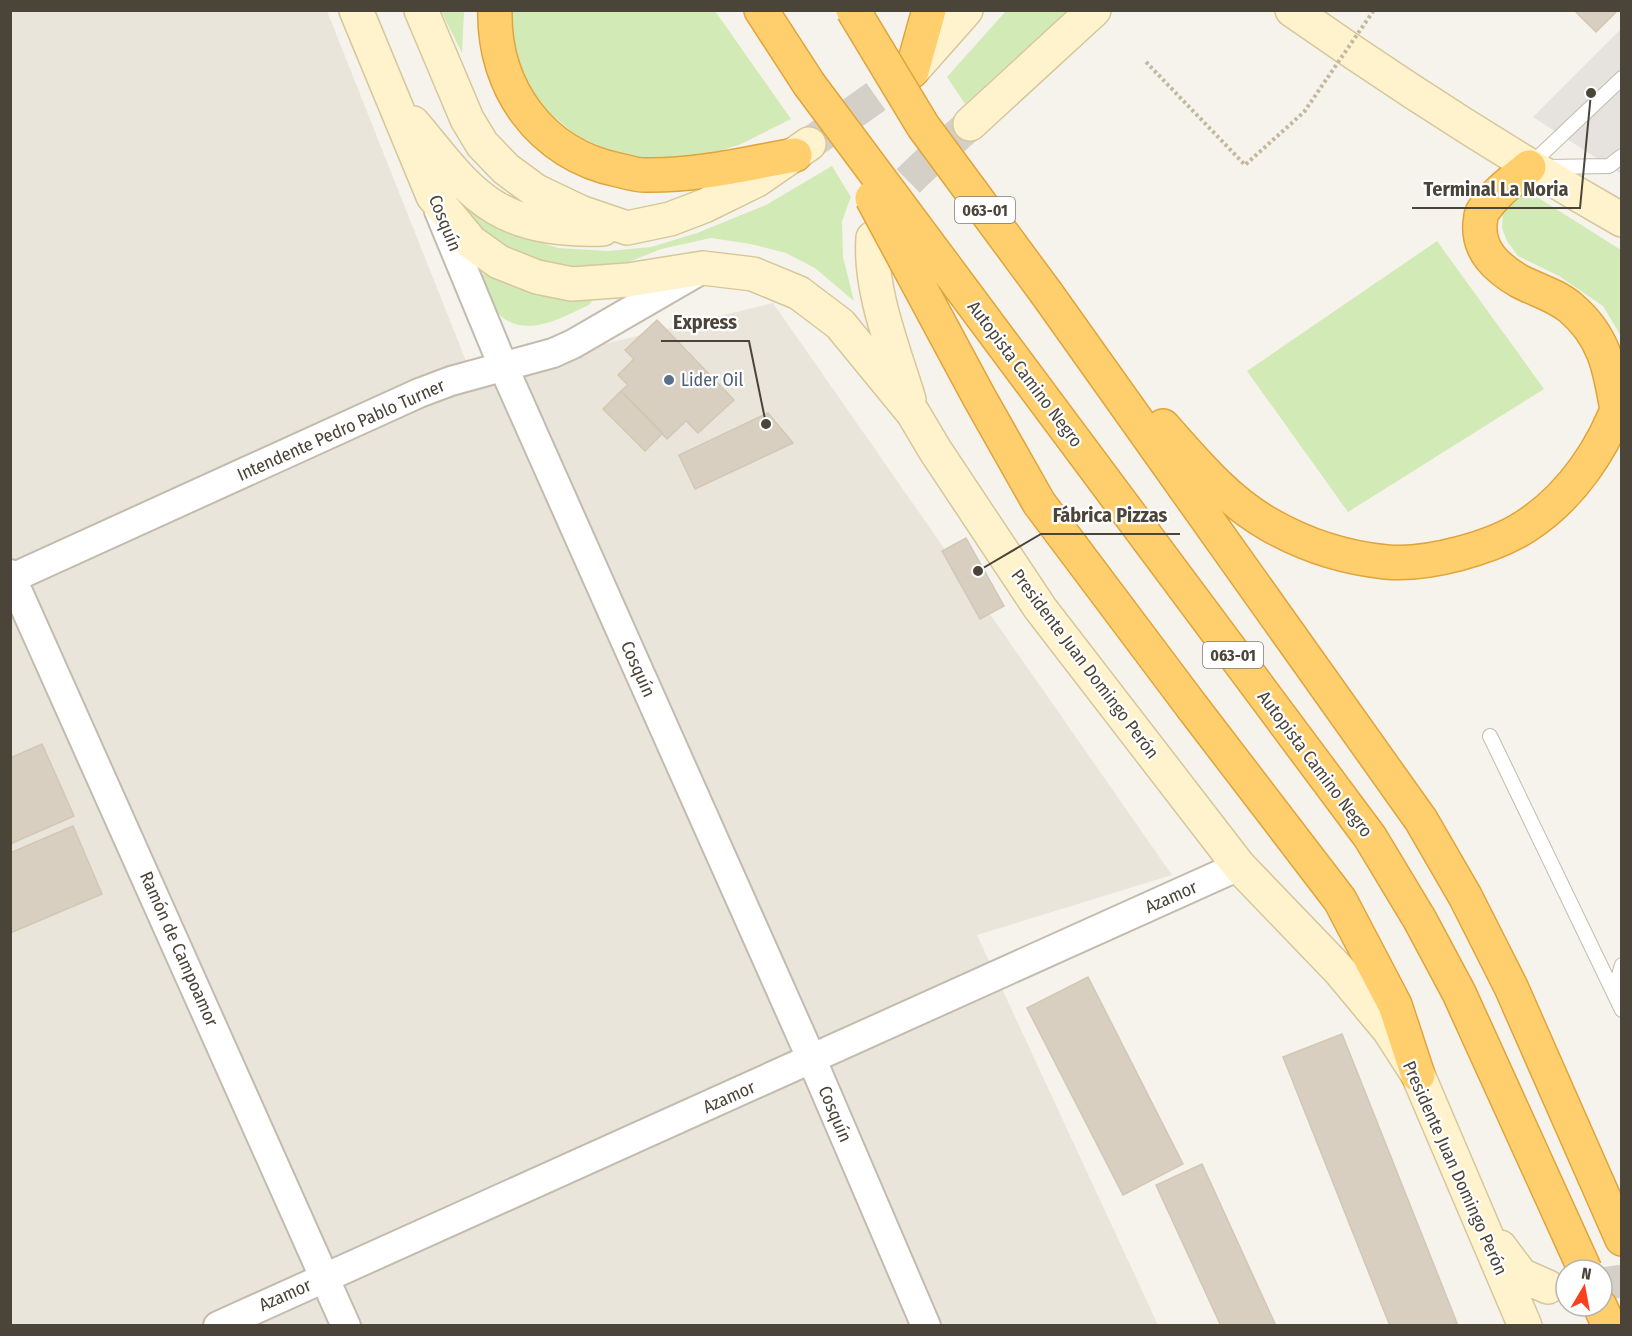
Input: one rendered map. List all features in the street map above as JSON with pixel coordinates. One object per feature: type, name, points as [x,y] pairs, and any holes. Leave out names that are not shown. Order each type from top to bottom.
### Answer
[{"type":"highway","name":"Autopista Camino Negro","points":[[761,10],[809,84],[1370,837],[1420,920],[1460,993],[1580,1258]]},
{"type":"highway","name":"063-01","points":[[853,10],[923,126],[1047,294],[1421,820],[1465,896],[1511,987],[1622,1239]]},
{"type":"highway","points":[[912,71],[929,10]]},
{"type":"highway","points":[[494,22],[502,67],[526,114],[538,127],[567,150],[599,166],[642,175],[697,173],[802,150]]},
{"type":"highway","points":[[809,84],[1039,503],[1340,900],[1395,1005],[1418,1075]]},
{"type":"highway","points":[[1047,294],[1201,469],[1238,504],[1269,525],[1310,545],[1351,556],[1387,562],[1417,561],[1467,551],[1500,540],[1550,508],[1593,459],[1620,415],[1609,365],[1594,333],[1571,308],[1498,268],[1486,253],[1479,233],[1481,214],[1495,195],[1529,167]]},
{"type":"street","name":"Cosquín","points":[[356,10],[503,366],[812,1060],[926,1326]]},
{"type":"street","points":[[421,10],[467,119],[482,144],[506,169],[536,191],[580,212],[627,228]]},
{"type":"street","points":[[912,71],[966,10]]},
{"type":"street","points":[[970,124],[1094,10]]},
{"type":"street","points":[[1292,10],[1388,78],[1529,167],[1622,220]]},
{"type":"street","points":[[393,98],[462,180],[496,208],[536,224],[577,230],[627,228],[670,219],[704,206],[757,180],[802,150]]},
{"type":"street","name":"Presidente Juan Domingo Perón","points":[[434,196],[471,242],[499,262],[537,278],[572,284],[628,280],[703,268],[753,274],[799,293],[840,324],[913,413],[1040,608],[1239,867],[1339,970],[1389,1030],[1418,1075],[1525,1326]]},
{"type":"street","points":[[873,238],[872,258],[883,309],[913,413]]},
{"type":"street","name":"Intendente Pedro Pablo Turner","points":[[11,577],[419,393],[451,381],[553,353],[573,344],[703,268]]},
{"type":"street","name":"Ramón de Campoamor","points":[[11,577],[346,1326]]},
{"type":"street","name":"Azamor","points":[[218,1326],[1239,867]]},
{"type":"street","points":[[1479,1220],[1521,1275],[1548,1287]]},
{"type":"lane","points":[[1529,167],[1622,78]]},
{"type":"lane","points":[[1529,167],[1610,166],[1622,156]]},
{"type":"lane","points":[[1490,736],[1621,1008]]},
{"type":"lane","points":[[1621,1008],[1619,975],[1622,965]]},
{"type":"path","points":[[1146,62],[1245,165],[1304,112],[1374,10]]},
{"type":"shaded area","points":[[10,11],[327,11],[472,376],[773,303],[1172,875],[977,935],[1158,1325],[11,1325]]},
{"type":"shaded area","points":[[1621,29],[1621,174],[1533,117]]},
{"type":"green space","points":[[441,11],[464,11],[462,53]]},
{"type":"green space","points":[[509,11],[715,11],[791,119],[739,145],[684,161],[621,156],[577,136],[536,101],[518,60]]},
{"type":"green space","points":[[1006,11],[1067,11],[965,104],[947,77]]},
{"type":"green space","points":[[832,166],[851,197],[842,221],[843,257],[854,301],[815,268],[786,253],[751,244],[711,238],[661,249],[611,269],[574,271],[531,266],[454,211],[454,190],[518,235],[558,248],[608,251],[651,247],[697,233],[766,205]]},
{"type":"green space","points":[[1523,188],[1621,250],[1621,336],[1603,306],[1559,276],[1518,256],[1507,241],[1502,228],[1503,211]]},
{"type":"green space","points":[[1437,241],[1544,389],[1348,512],[1247,371]]},
{"type":"green space","points":[[482,273],[508,285],[539,294],[593,299],[589,305],[550,322],[529,326],[518,325],[503,318],[494,308],[479,278]]},
{"type":"building","points":[[1574,10],[1618,10],[1596,32]]},
{"type":"building","name":"Lider Oil","points":[[657,320],[734,400],[698,433],[686,421],[667,439],[621,391],[628,385],[618,375],[634,359],[625,350]]},
{"type":"building","points":[[621,391],[663,433],[645,451],[603,409]]},
{"type":"building","points":[[768,413],[793,443],[695,489],[679,455]]},
{"type":"building","points":[[966,538],[1004,606],[980,619],[942,551]]},
{"type":"building","points":[[42,744],[74,816],[10,844],[10,758]]},
{"type":"building","points":[[73,826],[102,894],[10,933],[10,853]]},
{"type":"building","points":[[1088,977],[1183,1164],[1123,1195],[1027,1008]]},
{"type":"building","points":[[1342,1034],[1457,1323],[1450,1326],[1390,1326],[1283,1057]]},
{"type":"building","points":[[1202,1164],[1276,1326],[1221,1326],[1156,1185]]},
{"type":"tunnel","points":[[809,144],[912,71]]},
{"type":"tunnel","points":[[878,219],[905,184],[970,124]]},
{"type":"tunnel","points":[[1614,1282],[1622,1281]]},
{"type":"place","name":"Terminal La Noria","points":[[1591,93]]},
{"type":"place","name":"Lider Oil","points":[[669,380]]},
{"type":"place","name":"Express","points":[[766,424]]},
{"type":"place","name":"Fábrica Pizzas","points":[[978,571]]}]
